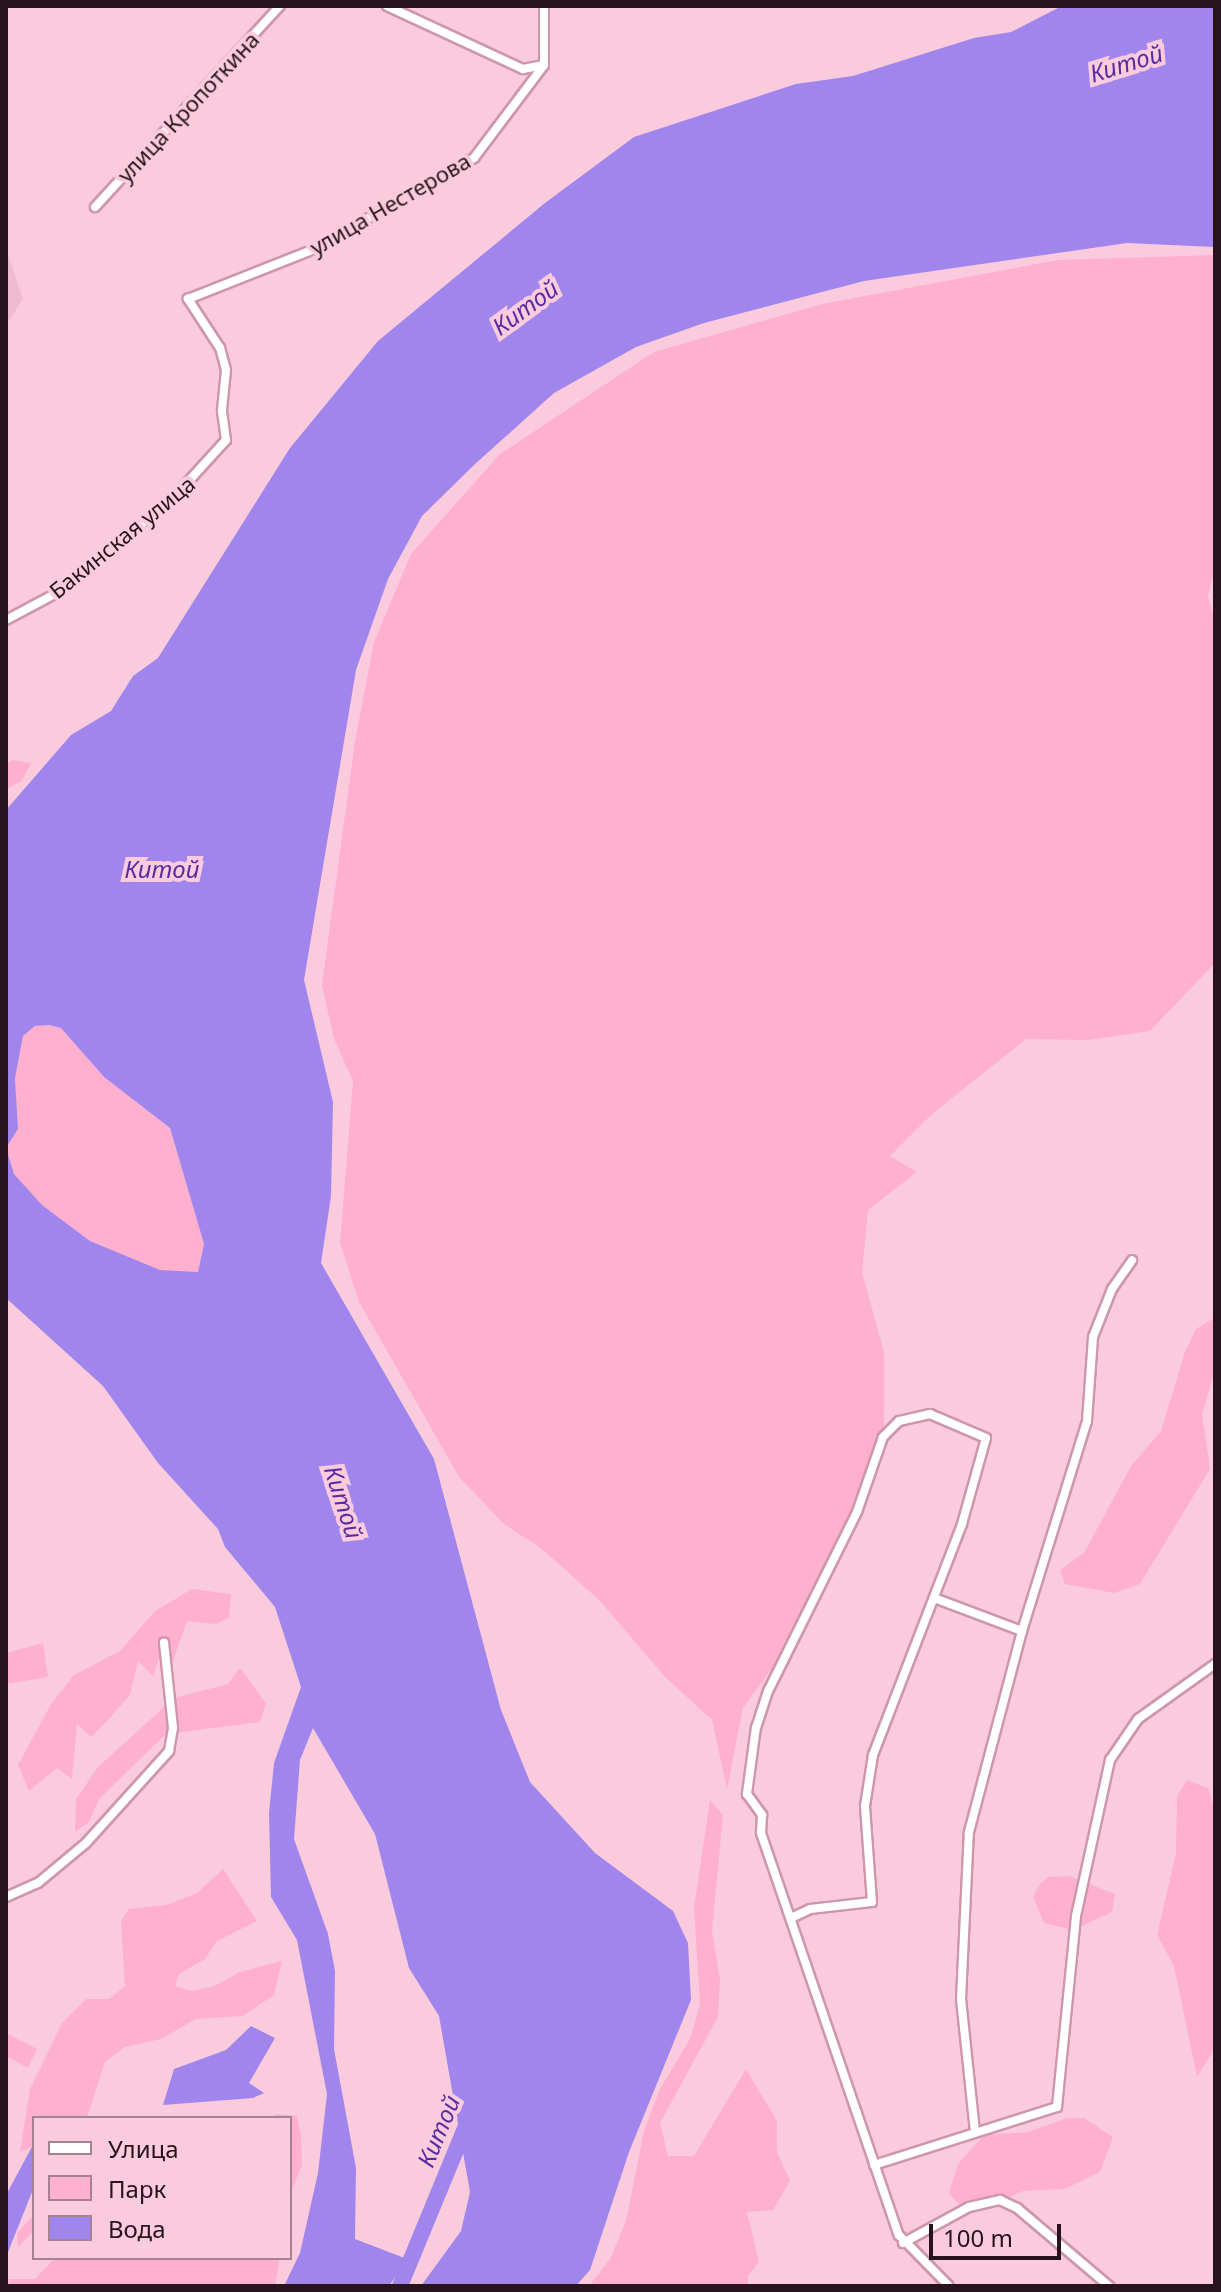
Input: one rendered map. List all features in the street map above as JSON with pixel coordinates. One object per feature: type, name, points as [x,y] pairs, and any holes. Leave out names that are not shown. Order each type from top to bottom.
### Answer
[{"type":"street","name":"улица Кропоткина","points":[[95,207],[280,6]]},
{"type":"street","points":[[387,6],[523,69],[544,65],[544,6]]},
{"type":"street","name":"улица Нестерова","points":[[226,440],[222,410],[226,370],[220,348],[188,299],[314,249],[474,158],[544,65]]},
{"type":"street","name":"Бакинская улица","points":[[6,620],[66,588],[176,495],[226,440]]},
{"type":"street","points":[[975,2132],[961,1999],[964,1867],[1022,1631],[1087,1421],[1093,1337],[1112,1289],[1132,1260]]},
{"type":"street","points":[[791,1918],[810,1909],[872,1902],[865,1806],[873,1755],[934,1598],[986,1438],[920,1414],[899,1421],[883,1437],[857,1512],[773,1679],[756,1727],[747,1794],[762,1815],[761,1833],[903,2243],[937,2282],[949,2286]]},
{"type":"street","points":[[934,1598],[1022,1631]]},
{"type":"street","points":[[6,1897],[38,1883],[86,1843],[169,1751],[173,1728],[164,1642]]},
{"type":"street","points":[[874,2165],[975,2132],[1046,2114],[1060,2104],[1076,1916],[1110,1760],[1138,1719],[1215,1664]]},
{"type":"street","points":[[903,2243],[969,2207],[1000,2200],[1017,2208],[1109,2286]]},
{"type":"shaded area","points":[[6,248],[23,299],[6,325]]},
{"type":"green space","points":[[1215,255],[1215,567],[1208,596],[1215,622],[1215,963],[1150,1031],[1088,1040],[1026,1039],[932,1114],[890,1156],[917,1172],[868,1210],[862,1272],[884,1352],[884,1431],[799,1631],[743,1708],[727,1789],[712,1720],[664,1676],[600,1601],[542,1549],[504,1524],[459,1477],[359,1302],[340,1243],[353,1081],[334,1039],[322,985],[355,741],[374,642],[411,554],[500,454],[654,352],[822,304],[1058,260]]},
{"type":"green space","points":[[12,760],[31,763],[21,782],[6,789],[6,765]]},
{"type":"green space","points":[[35,1026],[61,1028],[104,1077],[170,1128],[204,1244],[198,1272],[160,1270],[90,1241],[42,1205],[14,1174],[6,1148],[18,1129],[15,1078],[23,1036]]},
{"type":"green space","points":[[1214,1318],[1215,1370],[1202,1414],[1210,1469],[1140,1584],[1114,1593],[1065,1584],[1060,1570],[1084,1553],[1131,1466],[1161,1431],[1185,1352],[1196,1329]]},
{"type":"green space","points":[[192,1589],[231,1594],[229,1618],[216,1624],[187,1621],[173,1661],[162,1649],[153,1676],[138,1661],[130,1695],[108,1720],[91,1737],[77,1724],[72,1779],[57,1768],[29,1791],[18,1765],[51,1704],[74,1675],[120,1651],[155,1611]]},
{"type":"green space","points":[[43,1643],[48,1677],[6,1684],[6,1653]]},
{"type":"green space","points":[[240,1668],[266,1703],[260,1722],[166,1734],[99,1799],[89,1822],[75,1832],[76,1799],[98,1767],[174,1698],[228,1684]]},
{"type":"green space","points":[[1187,1780],[1208,1788],[1215,1811],[1215,2048],[1197,2077],[1174,1966],[1157,1935],[1176,1853],[1177,1796]]},
{"type":"green space","points":[[710,1800],[723,1815],[712,1931],[720,1980],[718,2017],[660,2123],[668,2156],[694,2156],[746,2069],[777,2121],[777,2152],[790,2181],[773,2210],[747,2212],[759,2262],[748,2276],[748,2286],[589,2286],[610,2259],[626,2221],[644,2131],[660,2089],[690,2039],[700,2004],[694,1908]]},
{"type":"green space","points":[[223,1869],[257,1921],[217,1941],[205,1959],[179,1974],[175,1986],[192,1991],[214,1986],[240,1972],[282,1961],[274,1995],[243,2016],[196,2019],[161,2039],[125,2047],[105,2062],[88,2116],[32,2116],[32,2147],[20,2152],[30,2089],[62,2023],[86,1999],[109,1999],[125,1986],[121,1921],[129,1909],[166,1905],[197,1893]]},
{"type":"green space","points":[[1069,1876],[1115,1894],[1112,1912],[1073,1930],[1044,1923],[1033,1897],[1039,1885],[1048,1877]]},
{"type":"green space","points":[[6,2033],[37,2049],[28,2068],[6,2056]]},
{"type":"green space","points":[[276,2114],[297,2116],[302,2165],[292,2190],[292,2116],[272,2116]]},
{"type":"green space","points":[[1067,2118],[1084,2118],[1113,2137],[1100,2172],[1065,2189],[1023,2191],[968,2215],[949,2193],[958,2164],[984,2135],[1028,2132]]},
{"type":"green space","points":[[32,2217],[32,2232],[18,2248],[17,2233]]},
{"type":"green space","points":[[53,2260],[278,2260],[279,2263],[275,2286],[8,2286],[9,2279],[35,2279]]},
{"type":"water","name":"Китой","points":[[1215,6],[1215,247],[1127,243],[864,281],[704,323],[636,347],[554,393],[422,516],[388,579],[356,670],[304,980],[333,1102],[331,1196],[321,1263],[434,1459],[501,1710],[530,1782],[595,1853],[673,1911],[688,1943],[691,2000],[629,2152],[590,2270],[576,2286],[421,2286],[461,2231],[470,2192],[439,2016],[409,1968],[375,1834],[313,1728],[300,1760],[294,1839],[328,1934],[335,1971],[334,2049],[356,2168],[355,2239],[407,2259],[389,2286],[284,2286],[300,2253],[318,2173],[327,2094],[297,1940],[271,1897],[269,1813],[274,1763],[301,1687],[275,1607],[225,1547],[218,1529],[158,1463],[103,1386],[6,1298],[6,1148],[6,810],[71,735],[111,711],[133,676],[158,658],[290,448],[378,341],[545,203],[634,137],[796,84],[853,76],[974,38],[1011,32],[1058,8]],"holes":[[[35,1026],[61,1028],[104,1077],[170,1128],[204,1244],[198,1272],[160,1270],[90,1241],[42,1205],[14,1174],[6,1148],[18,1129],[15,1078],[23,1036]]]},
{"type":"water","points":[[251,2026],[275,2038],[249,2083],[264,2093],[253,2098],[163,2105],[174,2069],[226,2050]]},
{"type":"water","points":[[32,2147],[32,2192],[6,2257],[6,2195]]},
{"type":"waterway","name":"Китой","points":[[400,2286],[469,2119]]}]
